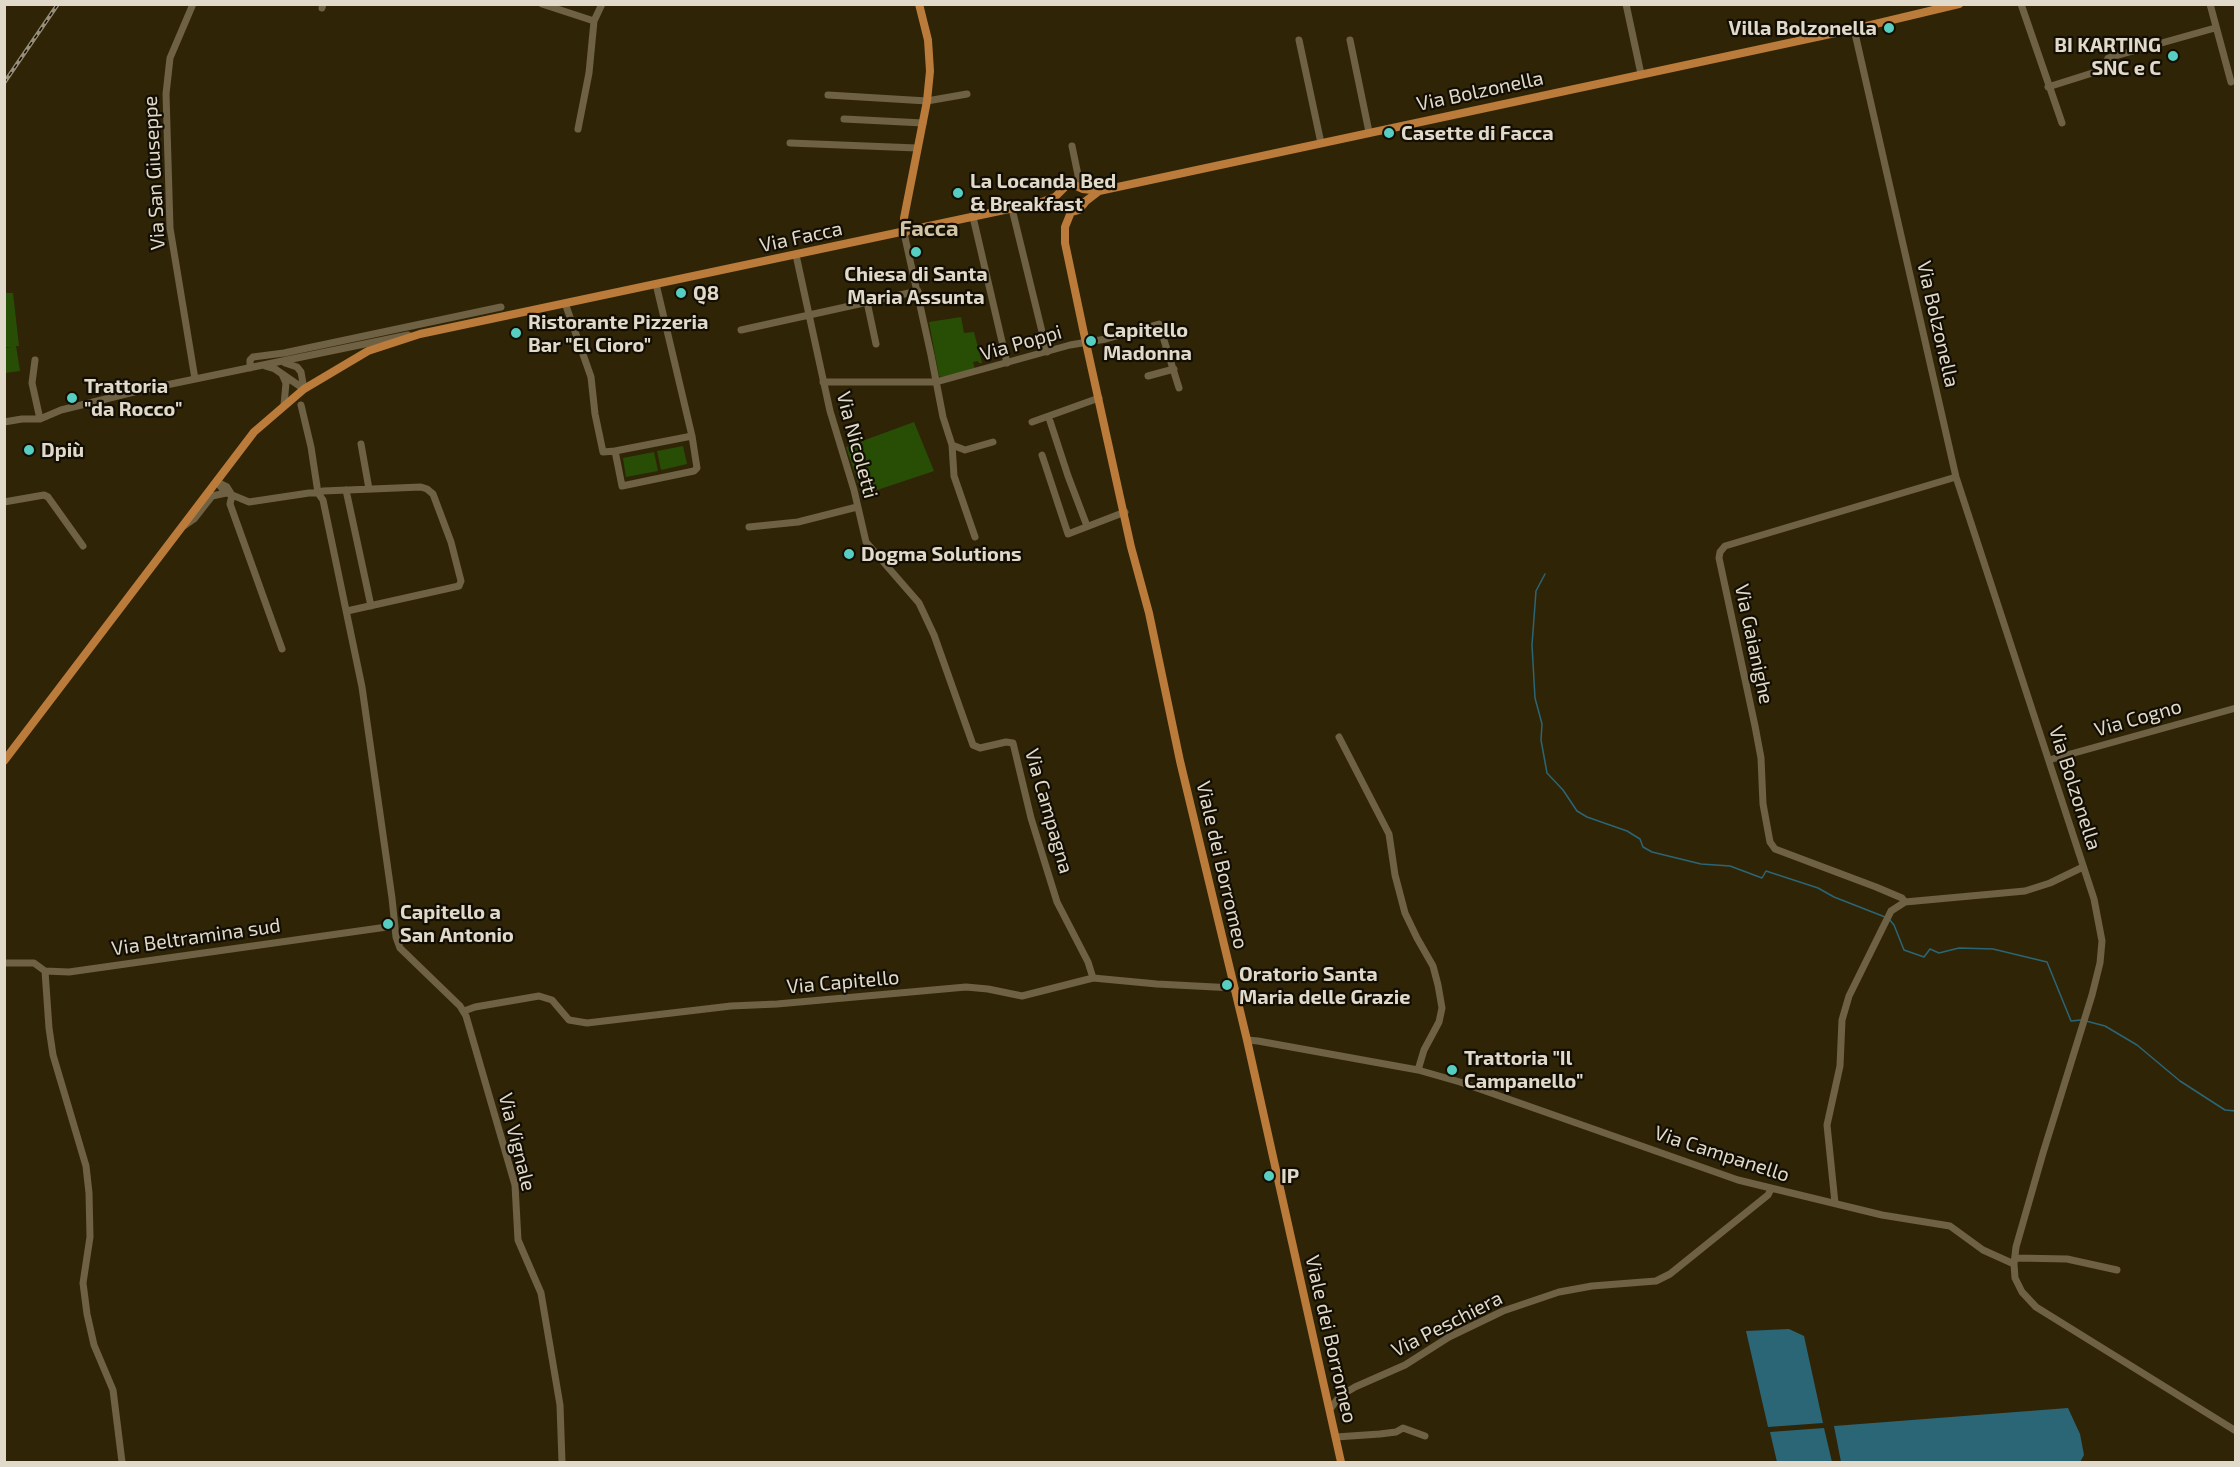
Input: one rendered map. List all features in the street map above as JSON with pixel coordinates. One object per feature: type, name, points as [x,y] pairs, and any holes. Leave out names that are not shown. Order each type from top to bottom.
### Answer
[{"type":"main road","points":[[905,232],[903,223],[927,101],[930,71],[928,40],[919,4]]},
{"type":"main road","points":[[1854,29],[1959,4]]},
{"type":"main road","name":"Via Bolzonella","points":[[1080,187],[1099,191],[1854,29]]},
{"type":"main road","points":[[1086,201],[1086,196],[1080,187],[1067,185],[1060,193],[1061,206],[1071,212],[1065,228],[1065,243],[1125,512]]},
{"type":"main road","name":"Via Bolzonella","points":[[1071,212],[1079,210],[1099,191]]},
{"type":"main road","name":"Via Facca","points":[[1042,202],[1060,193]]},
{"type":"main road","name":"Via Facca","points":[[4,761],[254,432],[304,389],[368,351],[420,334],[1042,202],[1061,206]]},
{"type":"main road","points":[[906,211],[916,230]]},
{"type":"main road","name":"Viale dei Borromeo","points":[[1125,512],[1131,547],[1149,613],[1180,761],[1247,1041],[1341,1462]]},
{"type":"street","name":"Via San Giuseppe","points":[[193,4],[170,58],[166,94],[170,228],[195,379]]},
{"type":"street","points":[[542,4],[594,21]]},
{"type":"street","points":[[578,129],[589,73],[594,21],[602,4]]},
{"type":"street","points":[[1626,4],[1641,74]]},
{"type":"street","points":[[2021,4],[2062,123]]},
{"type":"street","points":[[2210,4],[2231,82]]},
{"type":"street","points":[[2048,87],[2105,69],[2108,58],[2216,28]]},
{"type":"street","name":"Via Bolzonella","points":[[1854,29],[1956,477],[2099,916],[2103,941],[2092,995],[2016,1247],[2015,1261]]},
{"type":"street","points":[[1299,40],[1321,143]]},
{"type":"street","points":[[1350,40],[1369,132]]},
{"type":"street","points":[[828,95],[927,101],[967,94]]},
{"type":"street","points":[[844,119],[923,123]]},
{"type":"street","points":[[790,143],[917,148]]},
{"type":"street","points":[[1072,146],[1080,187]]},
{"type":"street","points":[[1012,209],[1047,352]]},
{"type":"street","points":[[973,218],[1007,363]]},
{"type":"street","points":[[905,232],[943,417],[952,445],[954,476],[975,537]]},
{"type":"street","name":"Via Nicoletti","points":[[796,255],[822,382],[861,527],[871,549],[919,603],[928,623]]},
{"type":"street","points":[[615,451],[622,486],[694,471],[697,465],[657,284]]},
{"type":"street","points":[[741,330],[918,291]]},
{"type":"street","points":[[867,302],[876,344]]},
{"type":"street","points":[[565,303],[591,377],[595,414],[603,453],[692,436]]},
{"type":"street","points":[[250,368],[250,360],[253,357],[284,353],[501,307]]},
{"type":"street","name":"Via Poppi","points":[[822,382],[936,382],[1159,324],[1179,388]]},
{"type":"street","points":[[4,422],[39,419],[86,403],[420,334]]},
{"type":"street","points":[[35,360],[32,382],[39,419]]},
{"type":"street","points":[[279,362],[297,367],[303,377],[304,389]]},
{"type":"street","points":[[265,366],[304,389]]},
{"type":"street","points":[[1148,376],[1174,369]]},
{"type":"street","points":[[282,374],[286,383],[284,405]]},
{"type":"street","points":[[1032,422],[1099,398]]},
{"type":"street","name":"Via Vignale","points":[[302,405],[318,493],[323,500],[370,738],[394,926],[400,948],[464,1011],[515,1185],[518,1240],[541,1293],[560,1405],[562,1462]]},
{"type":"street","points":[[1050,421],[1087,526]]},
{"type":"street","points":[[247,442],[227,474],[230,504],[282,649]]},
{"type":"street","points":[[952,445],[965,450],[993,442]]},
{"type":"street","points":[[361,444],[369,489]]},
{"type":"street","points":[[1042,455],[1068,534],[1125,512]]},
{"type":"street","name":"Via Gaianighe","points":[[1905,902],[1902,898],[1876,887],[1775,849],[1770,842],[1762,804],[1761,758],[1719,558],[1725,546],[1956,477]]},
{"type":"street","points":[[217,482],[228,492],[249,502],[323,491],[421,487],[433,494],[451,542],[460,581],[459,586],[346,611]]},
{"type":"street","points":[[346,490],[371,606]]},
{"type":"street","points":[[184,526],[192,522],[212,496],[228,492]]},
{"type":"street","points":[[4,502],[48,496],[82,546]]},
{"type":"street","points":[[748,527],[798,522],[857,507]]},
{"type":"street","name":"Via Campagna","points":[[928,623],[973,745],[980,747],[1006,742],[1013,743],[1031,818],[1058,902],[1088,962],[1093,978]]},
{"type":"street","name":"Via Cogno","points":[[2049,760],[2235,708]]},
{"type":"street","points":[[1339,737],[1389,834],[1395,874],[1405,913],[1433,966],[1438,985],[1442,1008],[1439,1022],[1424,1050],[1418,1070]]},
{"type":"street","points":[[1835,1203],[1827,1125],[1840,1066],[1842,1020],[1849,996],[1891,911],[1905,902],[2025,891],[2050,883],[2083,867]]},
{"type":"street","name":"Via Beltramina sud","points":[[4,963],[34,963],[45,971],[69,972],[394,926]]},
{"type":"street","points":[[45,971],[53,1055],[86,1166],[90,1237],[83,1283],[90,1330],[100,1363],[113,1390],[122,1462]]},
{"type":"street","name":"Via Capitello","points":[[464,1011],[539,996],[552,1000],[569,1020],[587,1023],[731,1006],[966,987],[1022,996],[1093,978],[1234,988]]},
{"type":"street","name":"Via Campanello","points":[[1247,1041],[1258,1041],[1418,1070],[1460,1082],[1738,1180],[1882,1215],[1950,1226],[1983,1250],[2015,1261]]},
{"type":"street","name":"Via Peschiera","points":[[1330,1409],[1340,1396],[1355,1387],[1405,1365],[1449,1337],[1503,1311],[1559,1292],[1592,1286],[1656,1281],[1670,1274],[1768,1195],[1771,1189]]},
{"type":"street","points":[[2117,1270],[2067,1259],[2015,1261],[2015,1278],[2022,1292],[2036,1307],[2235,1431]]},
{"type":"street","name":"Viale dei Borromeo","points":[[1336,1437],[1396,1432],[1402,1428],[1425,1436]]},
{"type":"green space","points":[[5,293],[13,293],[20,371],[5,373],[5,348],[11,347],[5,347]]},
{"type":"green space","points":[[961,317],[964,333],[974,332],[982,363],[973,362],[975,369],[941,377],[929,322]]},
{"type":"green space","points":[[914,422],[934,471],[862,495],[846,447]]},
{"type":"green space","points":[[683,446],[687,464],[661,470],[657,451]]},
{"type":"green space","points":[[654,452],[658,471],[626,477],[623,458]]},
{"type":"water","points":[[1789,1329],[1804,1336],[1823,1423],[1768,1427],[1746,1331]]},
{"type":"water","points":[[2068,1408],[2080,1434],[2084,1455],[2080,1462],[1841,1462],[1834,1426]]},
{"type":"water","points":[[1824,1428],[1832,1462],[1777,1462],[1770,1432]]},
{"type":"waterway","points":[[1545,574],[1536,591],[1532,645],[1535,698],[1542,724],[1541,740],[1547,773],[1563,790],[1577,811],[1587,817],[1627,831],[1640,839],[1643,847],[1652,852],[1701,864],[1730,866],[1762,878],[1766,871],[1818,888],[1834,897],[1885,917]]},
{"type":"waterway","points":[[1889,919],[1894,925],[1904,950],[1924,957],[1930,949],[1939,953],[1959,948],[1993,949],[2047,962],[2071,1021],[2081,1020]]},
{"type":"waterway","points":[[2086,1021],[2105,1026],[2137,1045],[2180,1081],[2225,1110],[2236,1111]]},
{"type":"railway","points":[[4,83],[58,4]]},
{"type":"place","name":"Villa Bolzonella","points":[[1889,28]]},
{"type":"place","name":"BI KARTING SNC e C","points":[[2173,56]]},
{"type":"place","name":"Casette di Facca","points":[[1389,133]]},
{"type":"place","name":"La Locanda Bed & Breakfast","points":[[958,193]]},
{"type":"place","name":"Chiesa di Santa Maria Assunta","points":[[916,252]]},
{"type":"place","name":"Q8","points":[[681,293]]},
{"type":"place","name":"Ristorante Pizzeria Bar \"El Cioro\"","points":[[516,333]]},
{"type":"place","name":"Capitello Madonna","points":[[1091,341]]},
{"type":"place","name":"Trattoria \"da Rocco\"","points":[[72,398]]},
{"type":"place","name":"Dpiù","points":[[29,450]]},
{"type":"place","name":"Dogma Solutions","points":[[849,554]]},
{"type":"place","name":"Capitello a San Antonio","points":[[388,924]]},
{"type":"place","name":"Oratorio Santa Maria delle Grazie","points":[[1227,985]]},
{"type":"place","name":"Trattoria \"Il Campanello\"","points":[[1452,1070]]},
{"type":"place","name":"IP","points":[[1269,1176]]},
{"type":"district","name":"Facca","points":[[929,229]]}]
